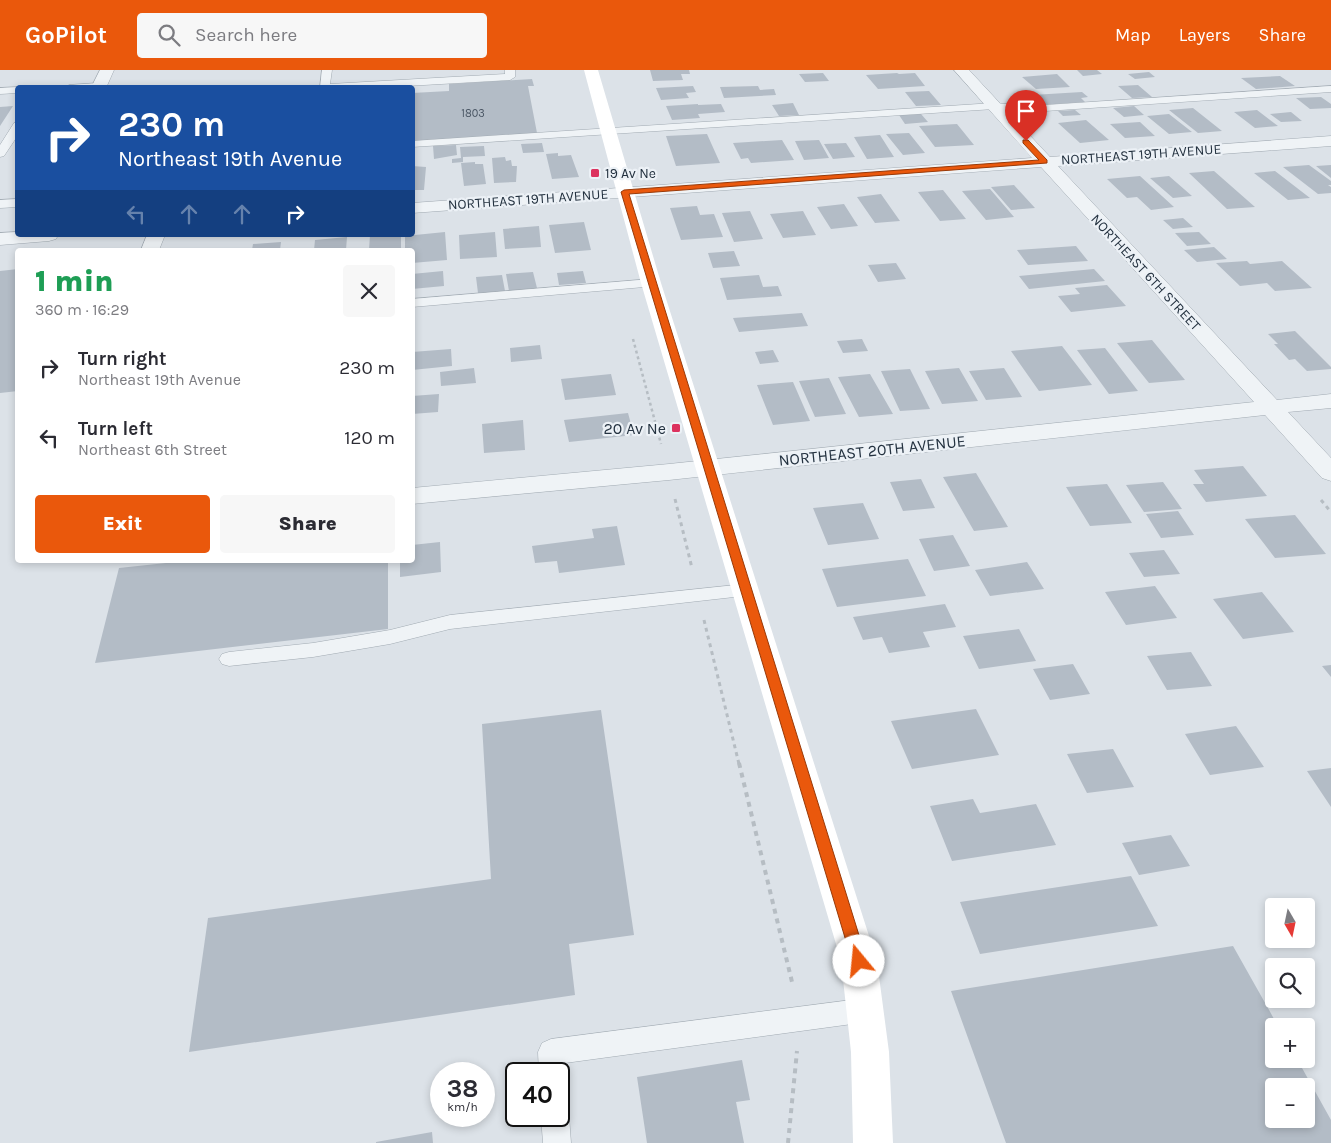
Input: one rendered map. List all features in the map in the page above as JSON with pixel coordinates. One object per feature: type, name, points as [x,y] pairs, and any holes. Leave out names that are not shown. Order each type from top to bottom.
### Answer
[{"type":"street","points":[[99,85],[107,70]]},
{"type":"street","points":[[591,70],[624,192],[707,468],[859,961],[867,1010],[872,1069],[873,1143]]},
{"type":"street","name":"NORTHEAST 6TH STREET","points":[[961,70],[1331,473]]},
{"type":"street","name":"NORTHEAST 19TH AVENUE","points":[[415,208],[1331,141]]},
{"type":"street","points":[[0,239],[15,237]]},
{"type":"street","name":"NORTHEAST 20TH AVENUE","points":[[415,496],[707,468],[1331,401]]},
{"type":"lane","points":[[325,85],[327,70]]},
{"type":"lane","points":[[362,85],[510,77],[510,70]]},
{"type":"lane","points":[[415,144],[994,106],[1030,109],[1331,88]]},
{"type":"lane","points":[[0,91],[15,90]]},
{"type":"lane","points":[[0,154],[15,130]]},
{"type":"lane","points":[[0,204],[15,203]]},
{"type":"lane","points":[[415,303],[652,283]]},
{"type":"lane","points":[[230,659],[313,650],[390,636],[450,622],[745,590]]},
{"type":"lane","points":[[551,1062],[551,1052],[867,1010]]},
{"type":"lane","points":[[556,1127],[557,1143]]},
{"type":"path","points":[[674,491],[800,1018],[788,1143]]},
{"type":"building","points":[[650,70],[689,70],[690,74],[681,74],[683,80],[653,81]]},
{"type":"building","points":[[1077,70],[1097,70],[1102,74],[1083,76]]},
{"type":"building","points":[[1149,72],[1155,77],[1135,79],[1128,74]]},
{"type":"building","points":[[823,73],[829,81],[805,82],[799,74]]},
{"type":"building","points":[[915,73],[925,86],[878,89],[866,75]]},
{"type":"building","points":[[1057,74],[1070,87],[1036,89],[1022,77]]},
{"type":"building","points":[[1280,76],[1295,86],[1256,89],[1241,78]]},
{"type":"building","points":[[532,79],[534,86],[528,86],[537,133],[415,141],[415,93],[449,91],[449,84]]},
{"type":"building","points":[[1138,85],[1152,97],[1132,98],[1118,86]]},
{"type":"building","points":[[693,86],[696,92],[686,93],[689,98],[661,100],[656,88]]},
{"type":"building","points":[[758,86],[760,90],[774,89],[776,95],[724,98],[720,87]]},
{"type":"building","points":[[929,91],[941,105],[916,106],[905,92]]},
{"type":"building","points":[[1082,92],[1088,97],[1081,98],[1085,102],[1041,105],[1032,95]]},
{"type":"building","points":[[1321,97],[1331,104],[1331,108],[1310,109],[1296,98]]},
{"type":"building","points":[[793,103],[799,115],[779,116],[772,105]]},
{"type":"building","points":[[721,104],[725,112],[698,114],[700,118],[672,120],[666,106]]},
{"type":"building","points":[[13,106],[0,126],[0,107]]},
{"type":"building","points":[[1134,106],[1144,115],[1124,117],[1113,108]]},
{"type":"building","points":[[1193,108],[1222,131],[1198,133],[1169,110]]},
{"type":"building","points":[[1075,110],[1081,115],[1063,116],[1058,111]]},
{"type":"building","points":[[1257,110],[1278,126],[1255,128],[1234,112]]},
{"type":"building","points":[[1291,112],[1302,121],[1281,122],[1270,114]]},
{"type":"building","points":[[921,114],[928,122],[905,124],[899,115]]},
{"type":"building","points":[[1169,114],[1192,132],[1169,134],[1147,116]]},
{"type":"building","points":[[1086,120],[1109,140],[1080,143],[1058,123]]},
{"type":"building","points":[[1140,122],[1155,136],[1125,138],[1110,124]]},
{"type":"building","points":[[957,124],[974,145],[935,147],[919,126]]},
{"type":"building","points":[[909,133],[925,153],[903,155],[886,134]]},
{"type":"building","points":[[707,134],[720,163],[676,166],[666,136]]},
{"type":"building","points":[[880,135],[894,157],[867,159],[854,137]]},
{"type":"building","points":[[782,140],[794,160],[751,163],[748,158],[741,159],[733,143]]},
{"type":"building","points":[[819,140],[829,158],[804,160],[795,141]]},
{"type":"building","points":[[542,143],[544,152],[523,153],[521,144]]},
{"type":"building","points":[[846,143],[855,157],[833,159],[824,144]]},
{"type":"building","points":[[456,145],[457,155],[434,159],[433,146]]},
{"type":"building","points":[[484,146],[485,156],[463,157],[463,162],[452,163],[452,159],[461,158],[460,147]]},
{"type":"building","points":[[558,153],[558,156],[571,155],[579,177],[552,179],[546,154]]},
{"type":"building","points":[[505,157],[506,161],[511,160],[512,166],[517,166],[516,182],[494,183],[492,158]]},
{"type":"building","points":[[475,162],[475,164],[483,164],[486,184],[464,186],[461,163]]},
{"type":"building","points":[[1309,165],[1331,181],[1331,185],[1328,185],[1331,187],[1331,193],[1318,194],[1283,167]]},
{"type":"building","points":[[1331,165],[1331,178],[1316,166]]},
{"type":"building","points":[[415,166],[426,167],[424,190],[415,190]]},
{"type":"building","points":[[1214,171],[1255,207],[1227,209],[1189,173]]},
{"type":"building","points":[[1275,171],[1310,198],[1288,200],[1254,173]]},
{"type":"building","points":[[1140,176],[1174,207],[1151,210],[1137,197],[1127,198],[1107,179]]},
{"type":"building","points":[[1169,176],[1192,196],[1173,198],[1150,178]]},
{"type":"building","points":[[1014,185],[1035,208],[1011,210],[991,187]]},
{"type":"building","points":[[990,189],[1014,217],[986,220],[962,191]]},
{"type":"building","points":[[943,190],[966,219],[940,221],[918,192]]},
{"type":"building","points":[[881,194],[900,221],[875,223],[857,197]]},
{"type":"building","points":[[844,204],[858,226],[831,229],[817,207]]},
{"type":"building","points":[[697,206],[700,215],[714,214],[723,237],[681,240],[670,208]]},
{"type":"building","points":[[750,211],[763,239],[734,242],[722,213]]},
{"type":"building","points":[[803,211],[816,235],[783,238],[770,214]]},
{"type":"building","points":[[1183,218],[1193,227],[1173,229],[1163,220]]},
{"type":"building","points":[[584,222],[591,250],[555,253],[549,225]]},
{"type":"building","points":[[539,226],[541,247],[505,249],[503,229]]},
{"type":"building","points":[[445,232],[447,260],[415,263],[415,248],[405,248],[405,237],[415,237],[415,235]]},
{"type":"building","points":[[495,232],[497,257],[460,259],[459,235]]},
{"type":"building","points":[[1199,232],[1211,244],[1187,246],[1175,233]]},
{"type":"building","points":[[347,237],[346,248],[314,248],[315,240]]},
{"type":"building","points":[[370,237],[401,237],[401,248],[369,248]]},
{"type":"building","points":[[281,242],[280,248],[252,248],[253,244]]},
{"type":"building","points":[[1076,246],[1088,261],[1028,265],[1017,250]]},
{"type":"building","points":[[1214,247],[1227,259],[1197,262],[1184,250]]},
{"type":"building","points":[[734,251],[740,266],[713,268],[708,253]]},
{"type":"building","points":[[1247,261],[1250,264],[1282,261],[1312,288],[1275,291],[1267,283],[1240,286],[1216,263]]},
{"type":"building","points":[[896,263],[906,279],[878,282],[868,265]]},
{"type":"building","points":[[15,269],[15,391],[0,393],[0,271]]},
{"type":"building","points":[[1094,269],[1105,281],[1029,289],[1019,276]]},
{"type":"building","points":[[443,271],[444,286],[415,289],[415,274]]},
{"type":"building","points":[[583,271],[586,283],[559,285],[557,273]]},
{"type":"building","points":[[533,272],[537,288],[509,291],[506,274]]},
{"type":"building","points":[[502,275],[505,291],[478,293],[476,277]]},
{"type":"building","points":[[759,275],[763,287],[778,286],[782,296],[727,300],[720,278]]},
{"type":"building","points":[[1107,285],[1126,306],[1071,312],[1058,296],[1080,294],[1075,288]]},
{"type":"building","points":[[802,313],[808,326],[739,332],[733,318]]},
{"type":"building","points":[[1295,331],[1331,369],[1307,371],[1295,359],[1289,360],[1274,344],[1278,344],[1268,334]]},
{"type":"building","points":[[862,339],[868,351],[843,353],[837,341]]},
{"type":"building","points":[[1152,340],[1185,380],[1149,383],[1117,343]]},
{"type":"building","points":[[540,345],[542,359],[511,362],[510,348]]},
{"type":"building","points":[[1062,346],[1092,385],[1039,391],[1011,351]]},
{"type":"building","points":[[1105,348],[1138,391],[1109,394],[1077,350]]},
{"type":"building","points":[[451,349],[452,366],[415,370],[415,352]]},
{"type":"building","points":[[773,350],[779,362],[760,364],[755,352]]},
{"type":"building","points":[[474,368],[476,383],[441,386],[440,372]]},
{"type":"building","points":[[959,368],[978,401],[942,404],[925,371]]},
{"type":"building","points":[[1004,368],[1022,397],[986,400],[969,371]]},
{"type":"building","points":[[910,369],[930,409],[900,411],[881,371]]},
{"type":"building","points":[[611,374],[616,395],[565,400],[561,379]]},
{"type":"building","points":[[870,374],[893,414],[859,417],[838,377]]},
{"type":"building","points":[[829,378],[846,414],[815,417],[799,381]]},
{"type":"building","points":[[793,382],[810,421],[773,425],[757,385]]},
{"type":"building","points":[[439,394],[438,412],[415,414],[415,396]]},
{"type":"building","points":[[628,413],[634,435],[569,442],[564,420]]},
{"type":"building","points":[[523,420],[525,450],[484,453],[482,424]]},
{"type":"building","points":[[1243,466],[1267,496],[1206,502],[1193,484],[1204,484],[1194,470]]},
{"type":"building","points":[[976,473],[1008,527],[974,531],[943,477]]},
{"type":"building","points":[[921,479],[935,508],[903,511],[890,482]]},
{"type":"building","points":[[1163,482],[1182,509],[1144,512],[1126,485]]},
{"type":"building","points":[[1107,484],[1132,523],[1090,526],[1066,487]]},
{"type":"building","points":[[863,503],[879,539],[828,545],[813,508]]},
{"type":"building","points":[[1178,511],[1194,535],[1161,538],[1146,514]]},
{"type":"building","points":[[1295,515],[1326,554],[1275,558],[1245,519]]},
{"type":"building","points":[[617,526],[625,565],[559,573],[557,561],[535,563],[532,546],[594,538],[592,529]]},
{"type":"building","points":[[953,535],[970,566],[934,571],[919,539]]},
{"type":"building","points":[[440,542],[441,572],[400,577],[400,563],[415,563],[415,545]]},
{"type":"building","points":[[1164,550],[1180,574],[1144,577],[1129,553]]},
{"type":"building","points":[[908,559],[926,596],[837,607],[822,569]]},
{"type":"building","points":[[1027,562],[1044,589],[990,596],[975,570]]},
{"type":"building","points":[[166,563],[388,563],[388,629],[95,663],[119,568]]},
{"type":"building","points":[[1155,586],[1177,618],[1126,625],[1105,592]]},
{"type":"building","points":[[1262,592],[1294,632],[1243,639],[1213,599]]},
{"type":"building","points":[[945,604],[956,627],[923,632],[930,647],[889,653],[882,637],[863,640],[853,617]]},
{"type":"building","points":[[1019,629],[1036,661],[979,669],[963,636]]},
{"type":"building","points":[[1191,652],[1212,686],[1167,690],[1147,656]]},
{"type":"building","points":[[1073,664],[1090,694],[1050,700],[1033,669]]},
{"type":"building","points":[[1331,665],[1331,677],[1322,666]]},
{"type":"building","points":[[976,709],[999,755],[912,769],[891,721]]},
{"type":"building","points":[[601,710],[634,935],[569,944],[575,995],[189,1052],[208,918],[491,879],[482,724]]},
{"type":"building","points":[[1236,726],[1264,767],[1210,775],[1185,734]]},
{"type":"building","points":[[1113,749],[1134,787],[1087,793],[1067,754]]},
{"type":"building","points":[[1331,768],[1331,807],[1307,771]]},
{"type":"building","points":[[973,799],[980,813],[1036,804],[1056,845],[952,861],[930,806]]},
{"type":"building","points":[[1171,835],[1190,866],[1139,875],[1122,843]]},
{"type":"building","points":[[1131,876],[1158,926],[980,954],[960,902]]},
{"type":"building","points":[[1233,946],[1265,1003],[1265,1008],[1268,1008],[1274,1018],[1265,1018],[1265,1068],[1302,1068],[1308,1078],[1265,1078],[1265,1128],[1315,1128],[1315,1091],[1331,1120],[1331,1143],[1006,1143],[951,991]]},
{"type":"building","points":[[742,1060],[750,1100],[736,1102],[744,1143],[647,1143],[637,1077]]},
{"type":"building","points":[[432,1132],[433,1143],[376,1143],[376,1142]]},
{"type":"place","name":"19 Av Ne","points":[[595,173]]},
{"type":"place","name":"20 Av Ne","points":[[676,428]]},
{"type":"route","points":[[859,961],[624,192],[1044,161],[1026,141]]}]
